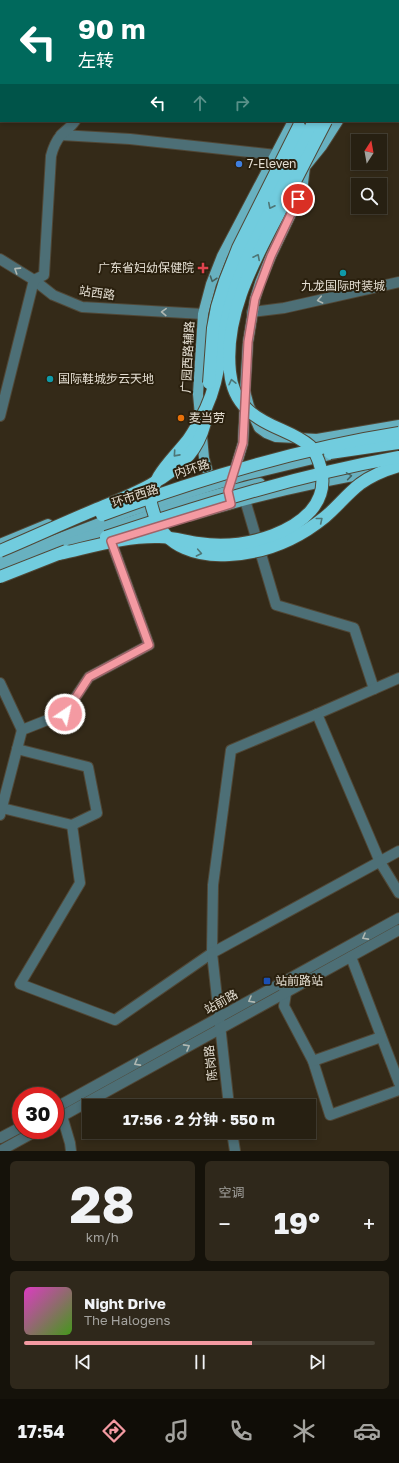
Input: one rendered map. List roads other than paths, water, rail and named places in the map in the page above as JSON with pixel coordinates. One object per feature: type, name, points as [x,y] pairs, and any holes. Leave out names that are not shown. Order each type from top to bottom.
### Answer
[{"type":"highway","points":[[3,550],[148,485],[172,470],[190,454],[198,440],[206,420],[213,328],[217,307],[225,281],[238,248],[301,122]]},
{"type":"highway","points":[[313,122],[237,273],[224,315],[218,370],[212,393],[194,431],[160,476],[152,494],[151,503],[157,523],[165,535],[183,549],[212,555],[252,553],[279,545],[306,531],[326,516],[360,484],[382,472],[399,467]]},
{"type":"highway","points":[[59,554],[120,541],[148,537],[171,538],[198,543],[222,545],[260,540],[288,528],[308,514],[316,505],[322,488],[322,472],[318,459],[310,446],[296,437],[251,414],[234,392],[230,373],[231,336],[238,304],[249,273],[326,122]]},
{"type":"highway","name":"内环路","points":[[3,550],[139,501],[233,475],[329,445],[399,432]]},
{"type":"highway","points":[[233,475],[343,451],[399,442]]},
{"type":"highway","points":[[0,577],[59,554],[215,502],[341,468],[399,457]]},
{"type":"main road","name":"广园西路辅路","points":[[228,491],[217,484],[209,476],[204,458],[198,394],[203,314],[211,284],[222,256],[292,122]]},
{"type":"main road","points":[[287,132],[301,138],[309,122]]},
{"type":"main road","points":[[231,504],[228,491],[243,443],[248,342],[252,312],[260,283],[271,256],[302,191],[305,166],[327,122]]},
{"type":"main road","points":[[305,166],[322,146],[337,122]]},
{"type":"main road","points":[[245,392],[249,406],[259,428],[276,437],[317,439],[399,425]]},
{"type":"main road","points":[[3,550],[89,508],[172,472],[182,465],[190,448],[198,394]]},
{"type":"main road","name":"环市西路","points":[[0,561],[3,550],[68,535],[130,516],[228,491],[326,467],[399,452]]},
{"type":"main road","points":[[0,583],[111,541],[231,504],[344,477],[399,467]]},
{"type":"main road","name":"环市西路","points":[[0,570],[78,539],[130,516],[217,484],[233,475]]},
{"type":"main road","points":[[253,485],[256,497]]},
{"type":"main road","points":[[89,508],[130,516]]},
{"type":"main road","points":[[68,535],[89,508]]},
{"type":"street","points":[[0,416],[34,280],[44,276],[51,156],[53,146],[61,135],[71,127],[74,122]]},
{"type":"street","points":[[61,135],[130,139],[276,155]]},
{"type":"street","name":"站西路","points":[[0,259],[34,280],[53,295],[82,307],[203,314]]},
{"type":"street","points":[[252,312],[284,308],[399,282]]},
{"type":"street","points":[[245,500],[276,605],[354,628],[374,690]]},
{"type":"street","points":[[22,730],[65,714],[89,677],[149,645],[111,541]]},
{"type":"street","points":[[399,678],[317,714],[380,862],[399,893]]},
{"type":"street","points":[[0,683],[22,730],[1,812],[72,825],[97,813],[88,767],[18,749]]},
{"type":"street","name":"陈岗路","points":[[228,1099],[212,953],[213,885],[231,750],[317,714]]},
{"type":"street","points":[[72,825],[80,883],[20,984],[116,1020],[212,953],[399,851]]},
{"type":"street","name":"站前路","points":[[64,1103],[399,918]]},
{"type":"street","name":"站前路","points":[[64,1115],[399,930]]},
{"type":"street","points":[[351,957],[399,1083]]},
{"type":"street","points":[[281,983],[286,992],[284,1006],[313,1061],[330,1115],[399,1090]]},
{"type":"street","points":[[313,1061],[381,1037]]},
{"type":"street","points":[[64,1130],[70,1143],[71,1151]]},
{"type":"street","points":[[0,1138],[12,1132]]},
{"type":"street","points":[[0,1151],[22,1139]]},
{"type":"street","points":[[233,1139],[235,1151]]},
{"type":"place","name":"7-Eleven","points":[[239,164]]},
{"type":"place","name":"广东省妇幼保健院","points":[[203,268]]},
{"type":"place","name":"九龙国际时装城","points":[[343,273]]},
{"type":"place","name":"国际鞋城步云天地","points":[[50,379]]},
{"type":"place","name":"麦当劳","points":[[181,418]]},
{"type":"place","name":"站前路站","points":[[267,981]]}]
